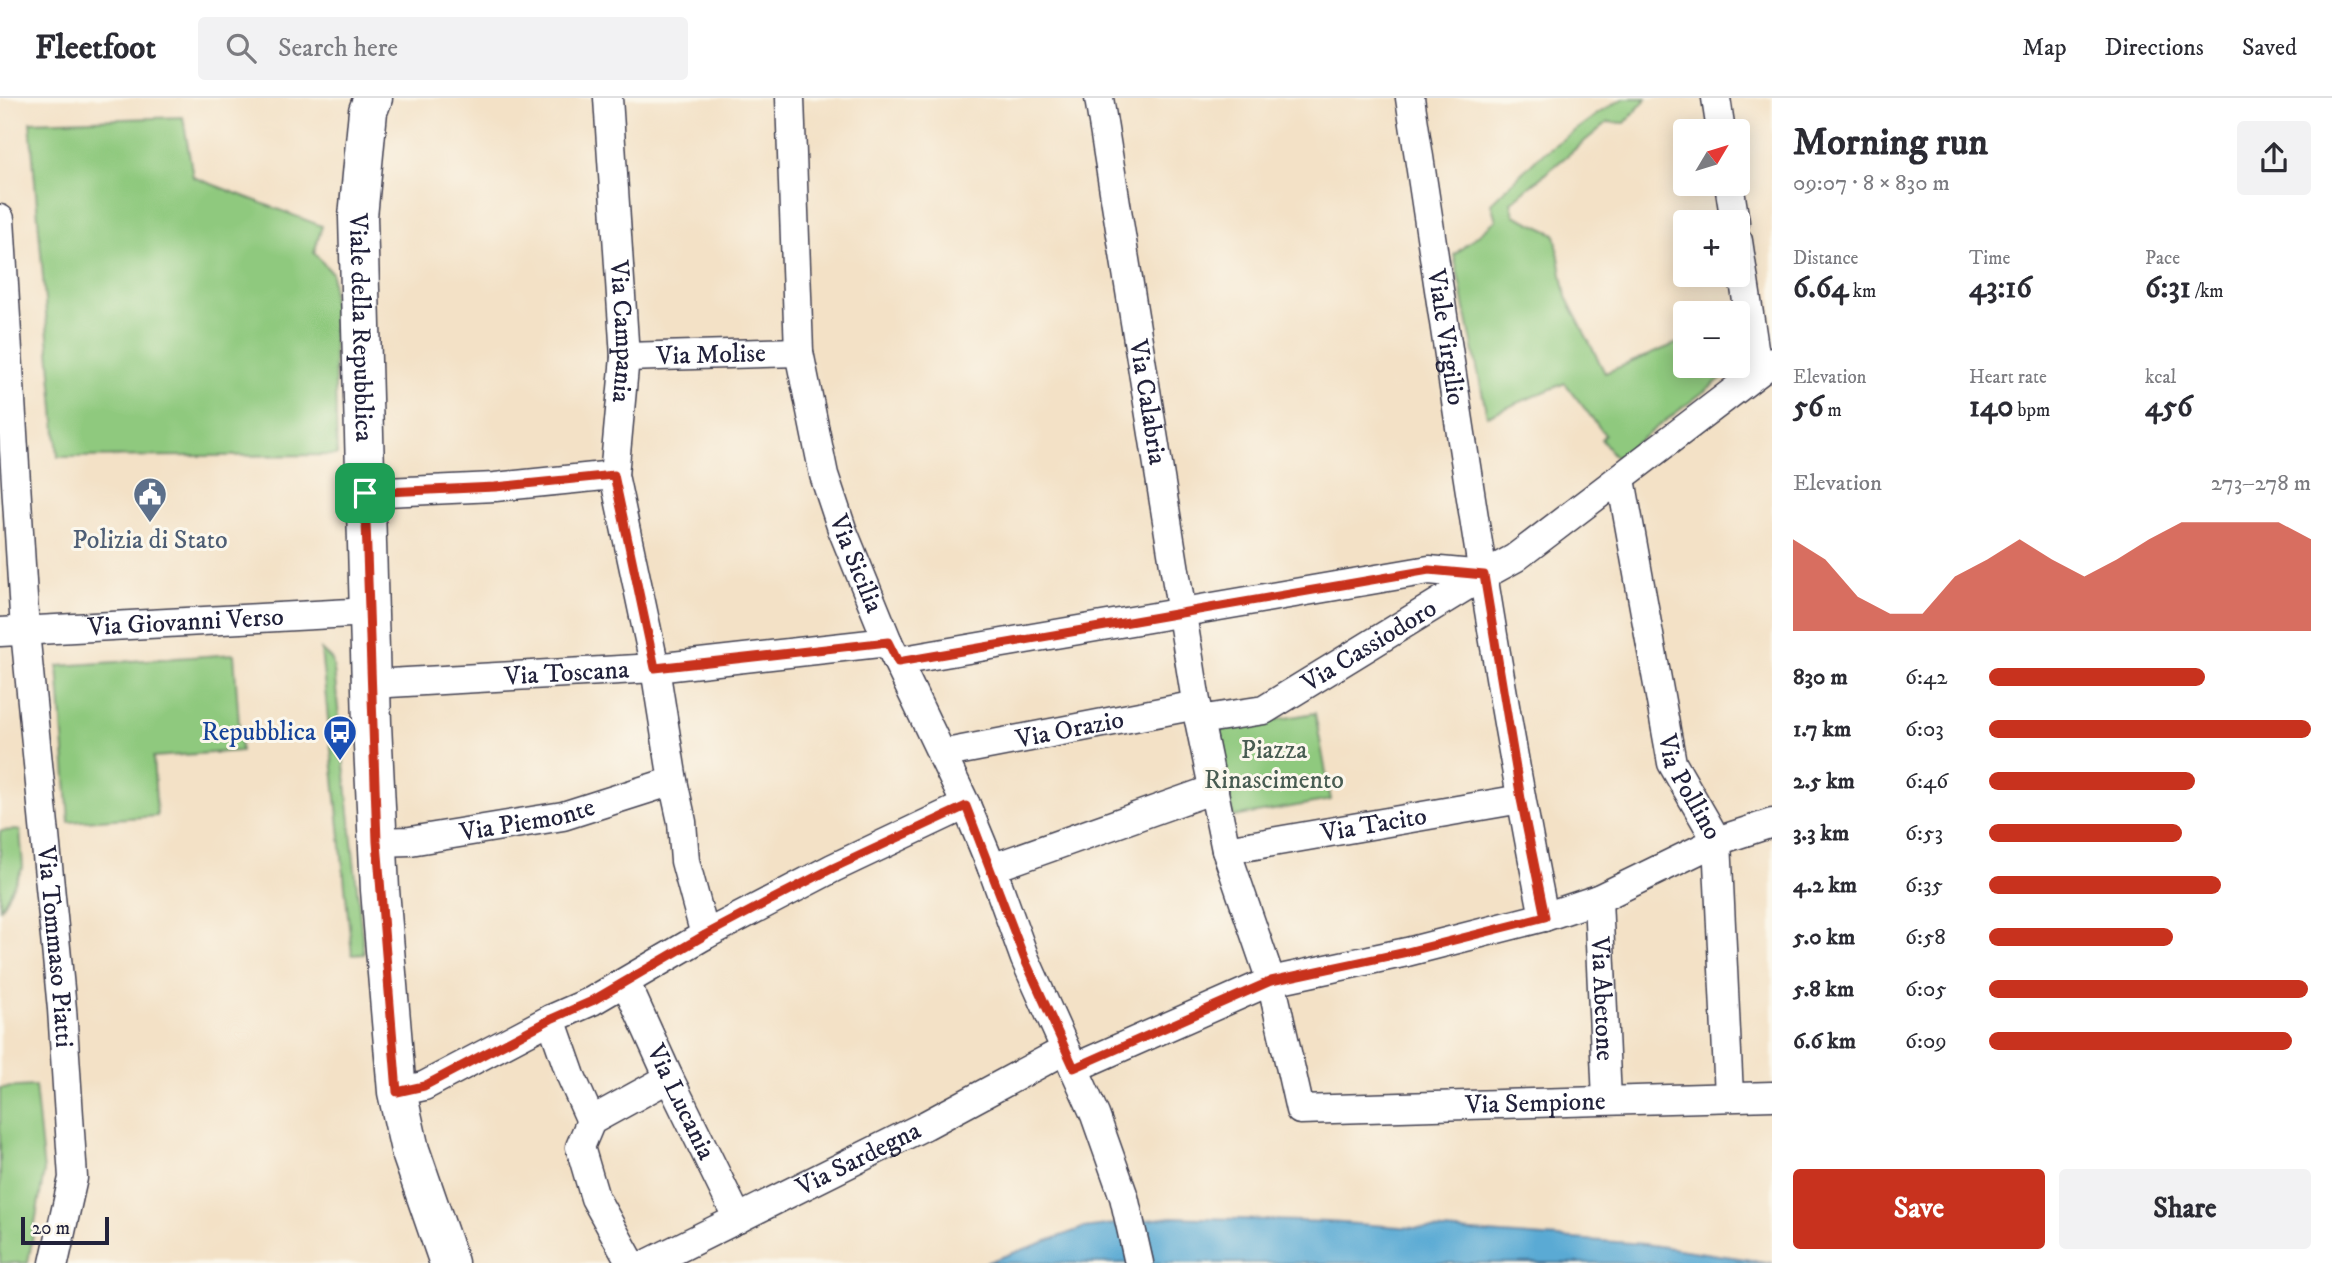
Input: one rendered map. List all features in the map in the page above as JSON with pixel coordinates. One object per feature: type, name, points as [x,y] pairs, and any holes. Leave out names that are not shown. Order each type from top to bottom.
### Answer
[{"type":"main road","name":"Viale della Repubblica","points":[[366,102],[358,217],[377,842],[397,1092],[410,1150],[449,1263]]},
{"type":"street","name":"Via Campania","points":[[608,98],[625,357],[614,475],[655,668],[682,822],[685,861],[705,935]]},
{"type":"street","name":"Via Sicilia","points":[[790,98],[799,352],[824,475],[842,529],[893,652],[966,806],[1025,960],[1096,1115],[1124,1197],[1139,1263]]},
{"type":"street","name":"Via Calabria","points":[[1099,98],[1198,713]]},
{"type":"street","name":"Viale Virgilio","points":[[1410,98],[1484,575],[1521,799],[1545,917]]},
{"type":"street","points":[[1716,98],[1719,119]]},
{"type":"street","name":"Via Tommaso Piatti","points":[[0,219],[13,631],[61,996],[73,1178],[54,1263]]},
{"type":"street","points":[[1484,575],[1515,558],[1621,479],[1763,358],[1748,287]]},
{"type":"street","name":"Via Molise","points":[[625,357],[799,352]]},
{"type":"street","points":[[365,493],[495,487],[614,475]]},
{"type":"street","name":"Via Pollino","points":[[1621,479],[1672,763],[1717,841],[1729,1096]]},
{"type":"street","name":"Via Cassiodoro","points":[[893,652],[1182,612],[1429,570],[1484,575]]},
{"type":"street","name":"Via Cassiodoro","points":[[1198,713],[1264,710],[1484,575]]},
{"type":"street","name":"Via Giovanni Verso","points":[[13,631],[369,612]]},
{"type":"street","name":"Via Toscana","points":[[371,684],[893,652]]},
{"type":"street","points":[[1198,713],[1226,850],[1271,981]]},
{"type":"street","name":"Via Orazio","points":[[942,754],[1198,713]]},
{"type":"street","name":"Via Piemonte","points":[[377,842],[410,841],[563,816],[673,781]]},
{"type":"street","points":[[992,868],[1214,789]]},
{"type":"street","name":"Via Tacito","points":[[1226,850],[1521,799]]},
{"type":"street","points":[[397,1092],[424,1086],[626,983],[705,935],[833,868],[966,806]]},
{"type":"street","name":"Via Sardegna","points":[[649,1263],[926,1125],[1070,1059],[1271,981],[1407,952],[1545,917],[1598,898],[1717,841],[1772,823]]},
{"type":"street","name":"Via Abetone","points":[[1598,898],[1607,1100]]},
{"type":"street","name":"Via Sempione","points":[[1271,981],[1300,1110],[1772,1096]]},
{"type":"street","name":"Via Lucania","points":[[626,983],[738,1219]]},
{"type":"street","points":[[551,1019],[571,1076],[591,1121]]},
{"type":"street","points":[[631,1263],[595,1198],[580,1146],[591,1121],[669,1078]]},
{"type":"green space","points":[[1624,98],[1647,98],[1625,123],[1608,122],[1511,202],[1514,215],[1555,234],[1566,297],[1605,373],[1673,345],[1673,378],[1722,378],[1616,458],[1601,439],[1605,435],[1565,383],[1487,416],[1454,255],[1496,220],[1491,203],[1538,157]]},
{"type":"green space","points":[[183,117],[193,177],[322,226],[314,253],[332,273],[337,455],[58,457],[30,122]]},
{"type":"green space","points":[[321,650],[332,660],[334,670],[364,954],[352,955]]},
{"type":"green space","points":[[234,654],[241,751],[153,757],[157,816],[69,822],[58,666]]},
{"type":"green space","name":"Piazza Rinascimento","points":[[1315,713],[1331,800],[1233,817],[1217,730]]},
{"type":"green space","points":[[20,830],[23,867],[0,910],[0,831]]},
{"type":"green space","points":[[35,1086],[44,1172],[28,1263],[0,1263],[0,1088]]},
{"type":"water","points":[[1172,1217],[1328,1222],[1645,1244],[1772,1263],[985,1263],[1083,1228]]},
{"type":"place","name":"Polizia di Stato","points":[[150,524]]},
{"type":"place","name":"Repubblica","points":[[340,762]]},
{"type":"route","points":[[614,475],[655,668],[888,642],[898,662],[1429,570],[1484,575],[1521,799],[1545,917],[1407,952],[1271,981],[1074,1068],[1025,960],[966,806],[769,901],[705,935],[626,983],[424,1086],[397,1092],[377,842],[365,493],[495,487],[614,475]]}]
